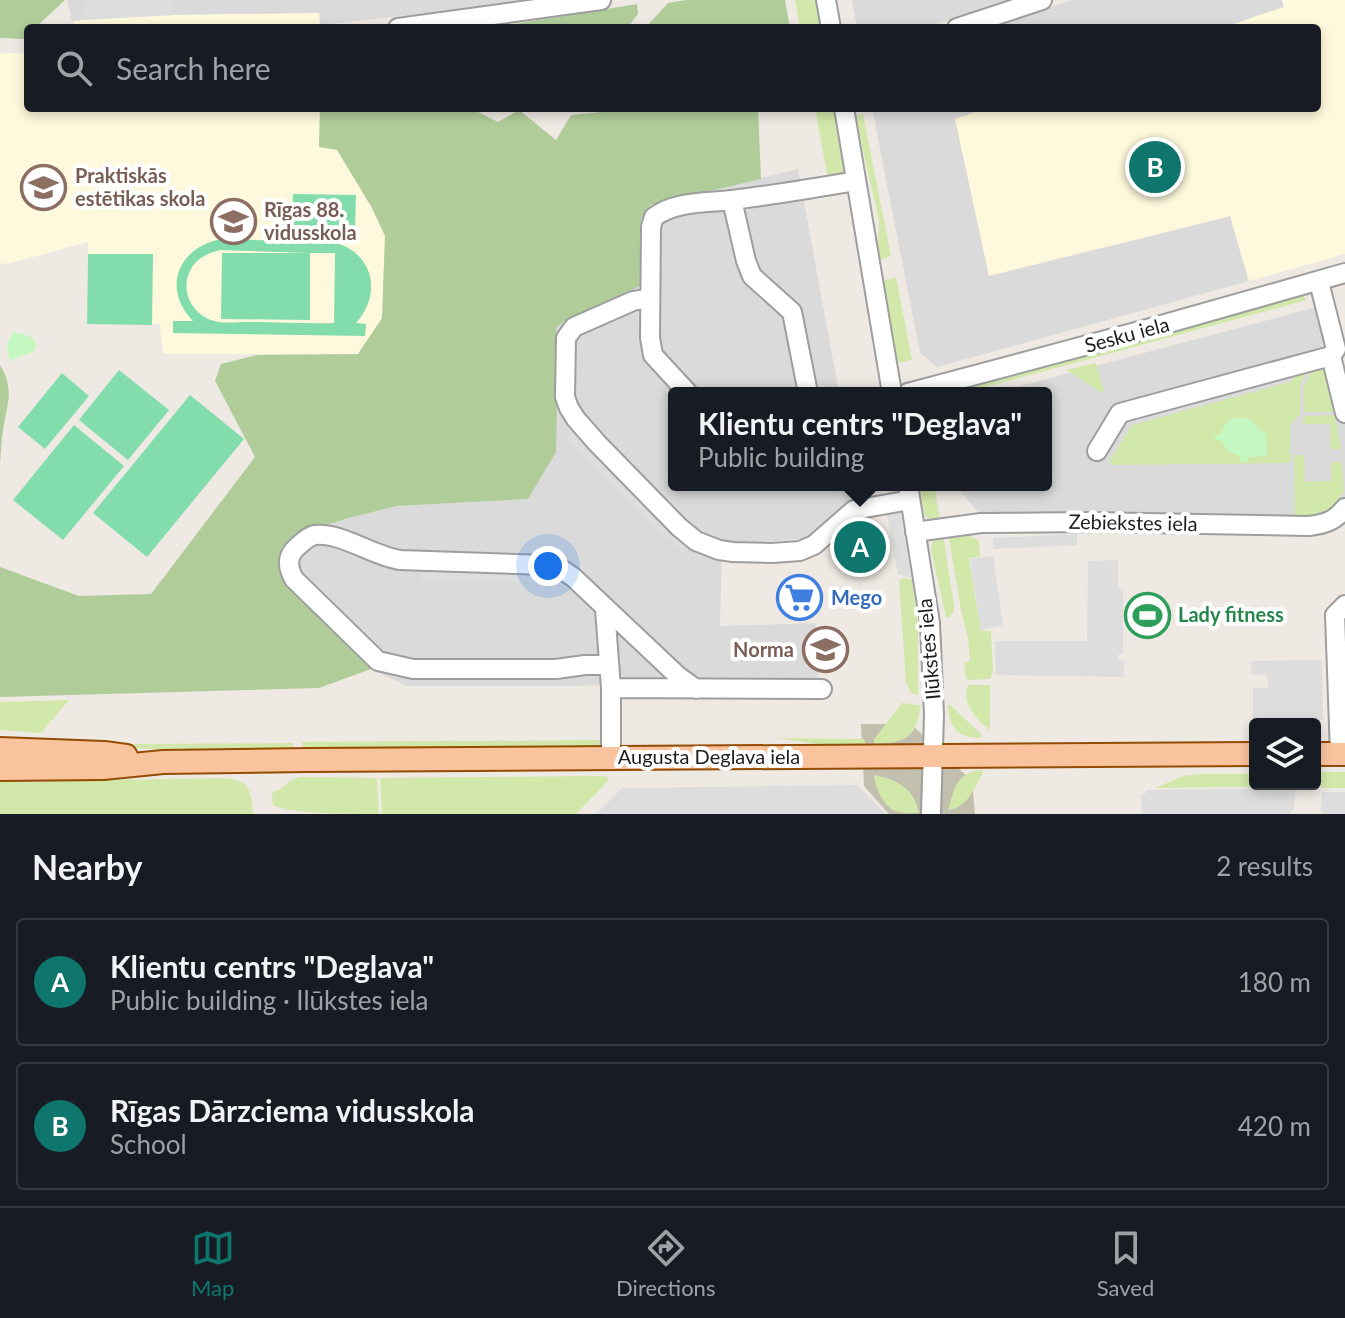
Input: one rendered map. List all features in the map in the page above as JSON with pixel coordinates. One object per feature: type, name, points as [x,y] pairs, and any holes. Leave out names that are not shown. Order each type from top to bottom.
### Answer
[{"type":"main road","name":"Augusta Deglava iela","points":[[0,749],[104,753],[163,762]]},
{"type":"main road","name":"Augusta Deglava iela","points":[[0,769],[103,768],[163,762],[1249,754]]},
{"type":"main road","points":[[1321,754],[1342,754]]},
{"type":"street","points":[[427,24],[601,0]]},
{"type":"street","points":[[826,0],[830,24]]},
{"type":"street","points":[[969,24],[1042,0]]},
{"type":"street","points":[[845,112],[891,387]]},
{"type":"street","points":[[682,387],[653,355],[650,338],[651,227],[654,217],[664,209],[676,206],[856,181]]},
{"type":"street","points":[[732,200],[752,276],[792,312],[807,387]]},
{"type":"street","name":"Sesku iela","points":[[930,387],[1345,273]]},
{"type":"street","points":[[1097,451],[1120,413],[1331,356],[1336,349],[1319,282]]},
{"type":"street","points":[[650,298],[633,301],[574,327],[566,338],[565,397],[576,419],[597,443],[696,541],[733,552],[800,551],[814,545],[854,510],[909,492]]},
{"type":"street","points":[[1331,356],[1345,413]]},
{"type":"street","name":"Ilūkstes iela","points":[[909,492],[930,623],[934,699],[931,814]]},
{"type":"street","name":"Zebiekstes iela","points":[[915,532],[981,523],[1309,526],[1338,517],[1345,508]]},
{"type":"street","points":[[609,665],[556,669],[413,669],[378,661],[294,579],[289,570],[289,558],[307,538],[315,535],[340,538],[379,555],[400,560],[548,565],[561,569],[696,689]]},
{"type":"street","points":[[605,609],[611,688],[611,758]]},
{"type":"street","points":[[1342,616],[1342,754]]},
{"type":"street","points":[[611,688],[822,689]]},
{"type":"shaded area","points":[[67,0],[543,0],[329,24],[320,24],[319,13],[174,15],[72,21]]},
{"type":"shaded area","points":[[84,0],[174,0],[174,15],[85,20]]},
{"type":"shaded area","points":[[852,0],[1010,0],[935,24],[856,24]]},
{"type":"shaded area","points":[[1072,0],[1282,0],[1284,7],[1234,24],[998,24]]},
{"type":"shaded area","points":[[1282,0],[1345,0],[1345,254],[1249,281],[1230,216],[989,276],[955,119],[975,112],[1321,112],[1321,24],[1234,24],[1284,7]]},
{"type":"shaded area","points":[[319,13],[320,24],[74,24],[74,21],[89,19]]},
{"type":"shaded area","name":"Rīgas 88. vidusskola","points":[[0,53],[24,53],[24,112],[320,112],[319,147],[337,150],[385,236],[382,319],[358,354],[163,354],[160,324],[87,324],[88,242],[0,264]]},
{"type":"shaded area","points":[[873,112],[976,112],[956,119],[1119,244],[1230,216],[1249,281],[937,367],[920,353]]},
{"type":"shaded area","points":[[798,169],[838,387],[668,387],[668,491],[857,491],[858,495],[809,538],[722,546],[720,626],[816,623],[819,681],[407,686],[371,669],[284,583],[279,569],[282,547],[302,533],[397,506],[528,499],[557,401],[555,328],[640,285],[641,219],[650,205]]},
{"type":"shaded area","points":[[1317,307],[1345,424],[1345,508],[1334,520],[984,519],[960,491],[1052,491],[1052,387],[1016,387]]},
{"type":"shaded area","points":[[1289,371],[1292,380],[1136,423],[1134,414]]},
{"type":"shaded area","points":[[579,423],[696,541],[683,553],[565,438]]},
{"type":"shaded area","points":[[886,509],[900,511],[911,578],[898,574]]},
{"type":"shaded area","points":[[1077,534],[1077,545],[993,549],[993,538]]},
{"type":"shaded area","points":[[993,556],[1003,625],[981,630],[970,559]]},
{"type":"shaded area","points":[[1118,560],[1118,589],[1123,589],[1123,654],[1119,654],[1118,660],[1124,661],[1124,677],[996,675],[995,641],[1087,641],[1088,561]]},
{"type":"shaded area","points":[[421,561],[538,565],[538,581],[421,582]]},
{"type":"shaded area","points":[[1322,660],[1323,720],[1253,718],[1253,688],[1268,688],[1267,675],[1252,675],[1251,661]]},
{"type":"shaded area","points":[[861,724],[911,724],[972,781],[975,814],[889,814],[864,786]]},
{"type":"shaded area","points":[[857,785],[886,814],[596,814],[622,788]]},
{"type":"shaded area","points":[[1146,790],[1295,790],[1294,809],[1290,814],[1142,814],[1141,794]]},
{"type":"shaded area","points":[[1322,792],[1345,792],[1345,814],[1324,814],[1321,811]]},
{"type":"green space","points":[[0,0],[65,0],[39,24],[24,24],[23,39],[0,38]]},
{"type":"green space","points":[[686,0],[785,0],[789,24],[649,24],[668,3]]},
{"type":"green space","points":[[795,0],[817,0],[821,24],[799,24]]},
{"type":"green space","points":[[637,4],[638,14],[630,24],[514,24]]},
{"type":"green space","points":[[320,112],[478,112],[498,122],[521,112],[556,140],[571,115],[601,112],[758,112],[761,179],[650,205],[641,219],[640,286],[564,321],[556,328],[556,452],[528,499],[397,506],[303,533],[282,547],[279,569],[284,583],[371,669],[319,688],[0,697],[0,567],[79,596],[151,594],[255,457],[215,381],[221,364],[257,355],[358,354],[382,318],[385,236],[337,150],[319,147]]},
{"type":"green space","points":[[816,112],[836,112],[845,170],[828,180]]},
{"type":"green space","points":[[863,114],[891,256],[880,260],[879,220],[855,116]]},
{"type":"green space","points":[[293,194],[356,195],[355,229],[292,228]]},
{"type":"green space","points":[[221,239],[333,242],[347,247],[365,264],[370,275],[369,299],[356,323],[366,324],[365,336],[173,333],[173,321],[193,321],[183,309],[178,296],[179,271],[194,251]],"holes":[[[220,250],[335,253],[334,323],[215,321],[199,313],[188,297],[190,270],[200,258]]]},
{"type":"green space","points":[[222,253],[310,253],[310,320],[221,319]]},
{"type":"green space","points":[[88,254],[153,254],[152,325],[87,324]]},
{"type":"green space","points":[[896,277],[912,360],[898,363],[882,281]]},
{"type":"green space","points":[[1301,293],[1307,300],[985,387],[956,387]]},
{"type":"green space","points":[[13,331],[30,336],[36,346],[33,352],[10,363],[7,345]]},
{"type":"green space","points":[[1096,363],[1104,390],[1101,392],[1066,370]]},
{"type":"green space","points":[[1323,363],[1335,412],[1304,412],[1303,388],[1315,365]]},
{"type":"green space","points":[[0,365],[9,397],[0,464]]},
{"type":"green space","points":[[1311,366],[1300,385],[1300,414],[1290,425],[1290,463],[1113,465],[1109,462],[1132,425],[1293,381],[1291,371]]},
{"type":"green space","points":[[119,370],[169,410],[128,460],[79,420]]},
{"type":"green space","points":[[62,373],[89,396],[45,449],[18,427]]},
{"type":"green space","points":[[190,395],[244,439],[147,557],[93,513]]},
{"type":"green space","points":[[1335,415],[1341,449],[1331,449],[1330,424],[1303,424],[1304,416]]},
{"type":"green space","points":[[1238,417],[1251,421],[1260,431],[1266,431],[1267,456],[1248,457],[1247,462],[1240,462],[1241,457],[1228,451],[1221,440],[1215,440],[1215,435],[1221,435],[1226,423]]},
{"type":"green space","points":[[74,425],[124,466],[63,540],[13,500]]},
{"type":"green space","points":[[1294,455],[1304,455],[1305,482],[1331,481],[1331,462],[1342,462],[1344,491],[1328,515],[1295,515]]},
{"type":"green space","points":[[920,491],[935,491],[941,524],[934,524],[925,516]]},
{"type":"green space","points":[[961,532],[979,541],[980,557],[969,558],[981,631],[991,631],[993,671],[990,679],[966,678],[964,662],[970,661],[968,639],[948,533]]},
{"type":"green space","points":[[943,534],[954,605],[954,612],[948,618],[931,550],[933,538]]},
{"type":"green space","points":[[899,580],[912,580],[918,625],[918,695],[911,693],[906,683]]},
{"type":"green space","points":[[968,685],[990,685],[989,730],[968,704]]},
{"type":"green space","points":[[69,700],[41,733],[0,730],[0,702]]},
{"type":"green space","points":[[902,703],[920,705],[912,732],[901,740],[874,744],[874,739]]},
{"type":"green space","points":[[948,705],[981,734],[981,738],[956,730],[950,720]]},
{"type":"green space","points":[[776,738],[864,739],[866,744],[825,745]]},
{"type":"green space","points":[[62,739],[130,744],[293,743],[293,749],[145,749],[66,744]]},
{"type":"green space","points":[[603,740],[600,746],[595,747],[303,749],[302,742]]},
{"type":"green space","points":[[977,770],[983,773],[970,796],[948,810],[960,780]]},
{"type":"green space","points":[[1321,772],[1345,772],[1345,788],[1321,788]]},
{"type":"green space","points":[[1249,774],[1249,787],[1155,788],[1183,776]]},
{"type":"green space","points":[[874,775],[904,786],[917,804],[919,813],[899,812],[889,807],[880,794]]},
{"type":"green space","points":[[607,776],[608,781],[576,814],[382,814],[380,778]]},
{"type":"green space","points":[[301,777],[377,778],[379,814],[307,812],[273,805],[272,792]]},
{"type":"green space","points":[[223,778],[244,784],[253,814],[0,814],[0,782]]},
{"type":"place","name":"Rīgas Dārzciema vidusskola","points":[[1155,167]]},
{"type":"place","name":"Praktiskās estētikas skola","points":[[44,187]]},
{"type":"place","name":"Rīgas 88. vidusskola","points":[[233,222]]},
{"type":"place","name":"Klientu centrs \"Deglava\"","points":[[860,547]]},
{"type":"place","name":"Mego","points":[[800,598]]},
{"type":"place","name":"Lady fitness","points":[[1147,615]]},
{"type":"place","name":"Norma","points":[[825,650]]}]
